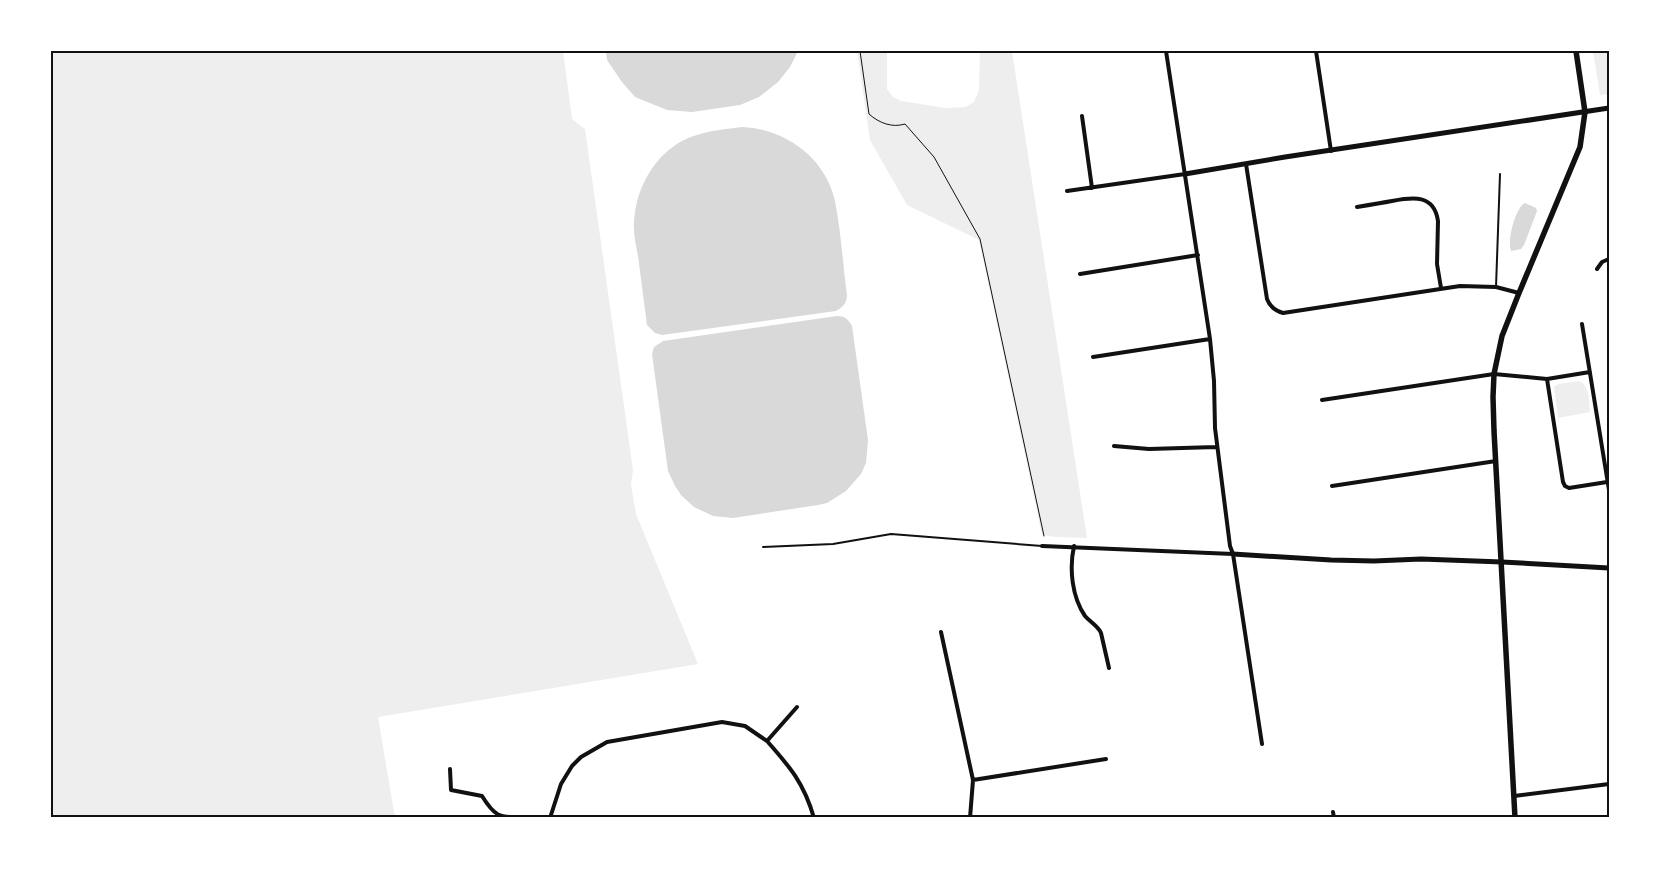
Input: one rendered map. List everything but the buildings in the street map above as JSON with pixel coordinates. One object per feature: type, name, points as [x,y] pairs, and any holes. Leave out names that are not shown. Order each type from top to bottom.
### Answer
[{"type":"main road","points":[[1515,818],[1496,461],[1493,397],[1494,374],[1502,336],[1580,147],[1584,112],[1576,51]]},
{"type":"street","points":[[1166,51],[1210,339],[1214,381],[1216,447],[1262,744]]},
{"type":"street","points":[[1316,51],[1331,151]]},
{"type":"street","points":[[1067,191],[1609,108]]},
{"type":"street","points":[[1082,116],[1092,188]]},
{"type":"street","points":[[1246,164],[1267,300],[1273,308],[1282,313],[1460,286],[1496,287],[1519,293]]},
{"type":"street","points":[[1357,207],[1411,198],[1419,198],[1428,202],[1437,215],[1437,264],[1441,288]]},
{"type":"street","points":[[1080,274],[1198,255]]},
{"type":"street","points":[[1597,269],[1602,262],[1609,259]]},
{"type":"street","points":[[1582,324],[1609,490]]},
{"type":"street","points":[[1093,357],[1210,339]]},
{"type":"street","points":[[1322,400],[1494,374],[1547,379],[1590,372]]},
{"type":"street","points":[[1547,379],[1565,486],[1569,488],[1608,482]]},
{"type":"street","points":[[1114,446],[1167,449],[1216,447]]},
{"type":"street","points":[[1332,486],[1496,461]]},
{"type":"street","points":[[1042,546],[1074,546],[1331,560],[1502,562],[1609,568]]},
{"type":"street","points":[[1074,546],[1072,571],[1077,599],[1085,615],[1101,633],[1109,668]]},
{"type":"street","points":[[941,632],[973,780],[970,818]]},
{"type":"street","points":[[767,741],[797,707]]},
{"type":"street","points":[[550,818],[561,784],[572,766],[581,757],[608,742],[722,722],[745,726],[767,741],[796,776],[807,795],[814,818]]},
{"type":"street","points":[[973,780],[1106,759]]},
{"type":"street","points":[[450,769],[450,790],[482,796],[496,814],[501,816],[534,818]]},
{"type":"street","points":[[1514,796],[1609,784]]},
{"type":"street","points":[[1333,812],[1334,818]]},
{"type":"lane","points":[[1496,287],[1500,174]]},
{"type":"lane","points":[[763,548],[833,544],[891,534],[1042,546]]},
{"type":"path","points":[[860,51],[869,114],[877,121],[898,126],[905,124],[934,157],[980,239],[1044,536]]},
{"type":"shaded area","points":[[51,51],[563,51],[572,119],[585,129],[633,470],[631,485],[636,514],[698,664],[378,717],[395,818],[51,818]]},
{"type":"shaded area","points":[[606,51],[798,51],[790,67],[778,82],[759,97],[740,105],[692,112],[667,110],[635,97],[607,60]]},
{"type":"shaded area","points":[[857,51],[887,51],[887,89],[893,97],[901,101],[946,108],[966,107],[974,102],[979,90],[980,51],[1012,51],[1087,538],[1042,535],[979,240],[907,205],[870,140]]},
{"type":"shaded area","points":[[1593,51],[1609,51],[1609,94],[1600,95]]},
{"type":"shaded area","points":[[742,127],[773,133],[788,140],[801,148],[822,171],[830,185],[835,201],[847,296],[846,301],[836,311],[662,335],[655,333],[647,325],[635,239],[634,222],[639,194],[652,168],[661,157],[683,140],[708,132]]},
{"type":"shaded area","points":[[1525,203],[1536,208],[1537,211],[1524,245],[1521,249],[1511,251],[1510,240],[1515,218],[1521,206]]},
{"type":"shaded area","points":[[837,316],[846,318],[852,326],[868,440],[866,463],[861,474],[846,491],[827,503],[818,505],[733,518],[713,516],[694,507],[681,495],[668,471],[652,354],[654,347],[663,341]]},
{"type":"shaded area","points":[[1579,381],[1583,383],[1587,390],[1590,412],[1558,418],[1554,387],[1558,384]]}]
